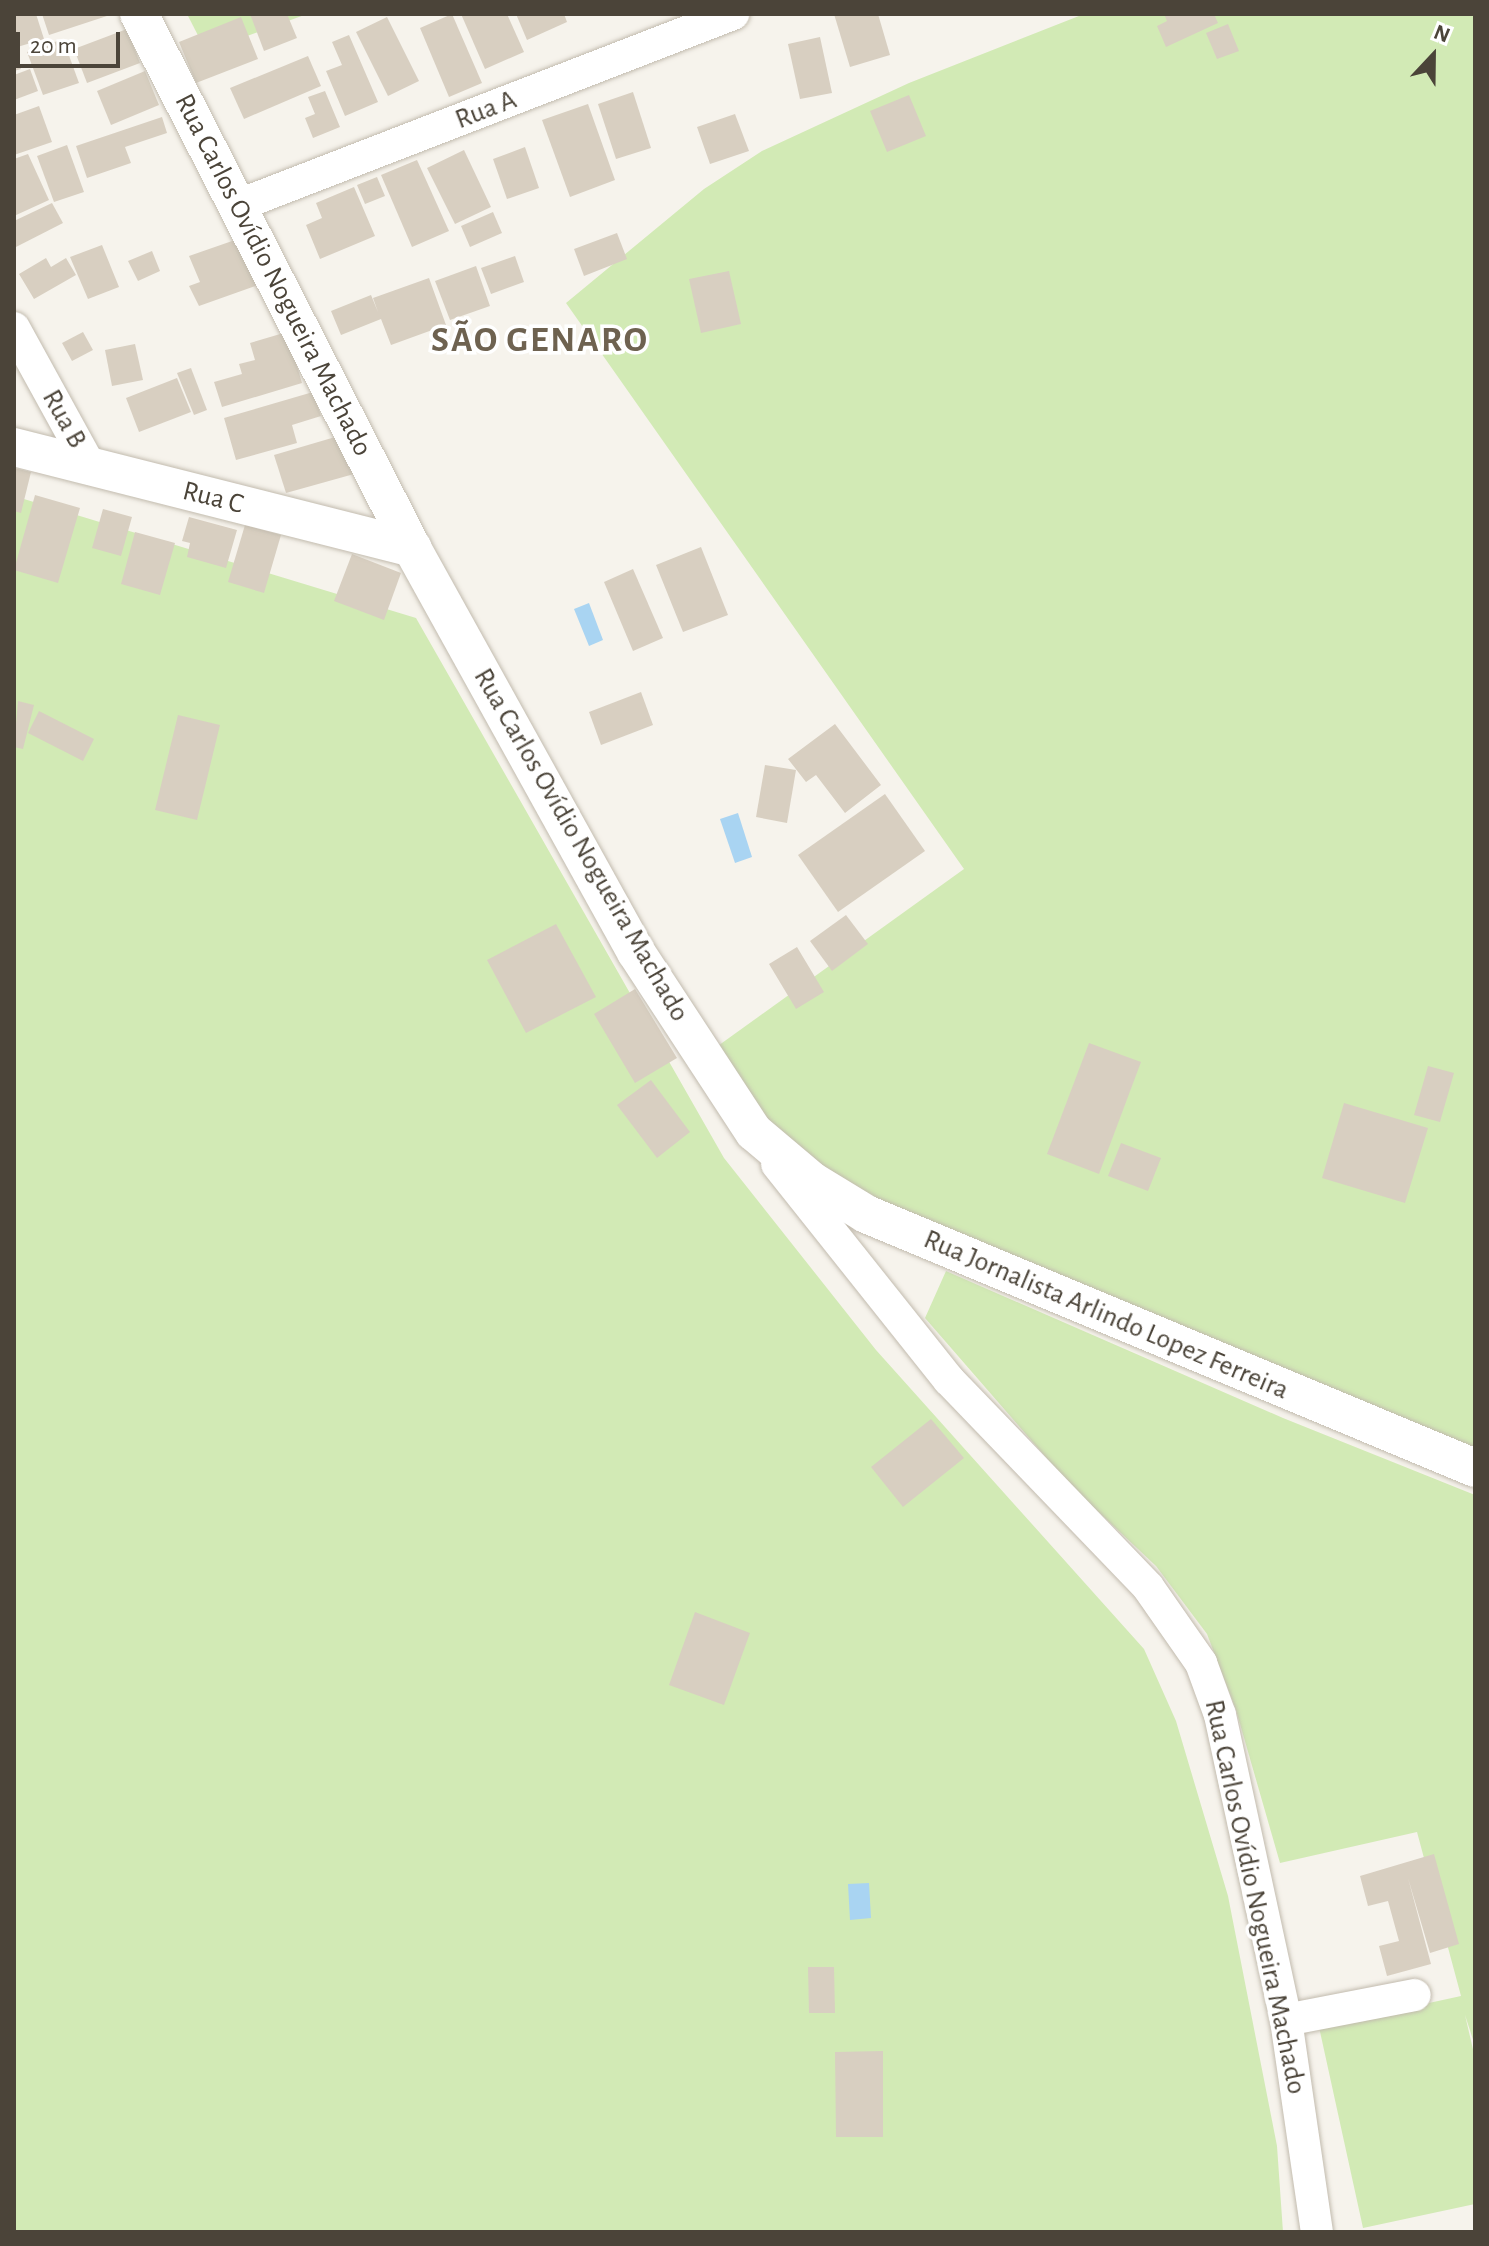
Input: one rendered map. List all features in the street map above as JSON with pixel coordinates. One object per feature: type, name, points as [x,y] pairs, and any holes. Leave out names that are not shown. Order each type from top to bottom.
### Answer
[{"type":"street","name":"Rua Carlos Ovídio Nogueira Machado","points":[[139,14],[412,548],[636,952],[754,1132],[949,1380],[1178,1625],[1201,1663],[1220,1715],[1286,2020],[1317,2232]]},
{"type":"street","name":"Rua A","points":[[239,205],[733,14]]},
{"type":"street","name":"Rua B","points":[[14,328],[91,468]]},
{"type":"street","name":"Rua C","points":[[14,447],[412,548]]},
{"type":"street","name":"Rua Jornalista Arlindo Lopez Ferreira","points":[[754,1132],[812,1181],[866,1214],[1475,1468]]},
{"type":"street","points":[[1286,2020],[1415,1995]]},
{"type":"green space","points":[[187,14],[307,14],[206,51]]},
{"type":"green space","points":[[1084,14],[1475,14],[1475,1450],[887,1206],[837,1177],[763,1115],[715,1048],[964,869],[566,303],[704,189],[762,151],[909,83]]},
{"type":"green space","points":[[14,496],[416,618],[724,1158],[876,1350],[1144,1649],[1176,1721],[1228,1896],[1277,2146],[1283,2232],[14,2232]]},
{"type":"green space","points":[[946,1271],[1283,1418],[1475,1495],[1475,2046],[1465,2015],[1475,2058],[1475,2204],[1363,2228],[1319,2027],[1461,1996],[1417,1832],[1280,1863],[1236,1710],[1207,1634],[1156,1566],[1070,1485],[925,1318]]},
{"type":"water","points":[[589,603],[603,640],[589,646],[574,609]]},
{"type":"water","points":[[738,813],[752,857],[735,863],[720,819]]},
{"type":"water","points":[[869,1883],[871,1918],[850,1920],[848,1884]]},
{"type":"building","points":[[14,14],[36,14],[44,39],[14,48]]},
{"type":"building","points":[[42,14],[110,14],[110,15],[49,35]]},
{"type":"building","points":[[250,14],[287,14],[297,38],[264,51]]},
{"type":"building","points":[[452,14],[482,83],[449,97],[420,28]]},
{"type":"building","points":[[461,14],[507,14],[524,52],[485,69]]},
{"type":"building","points":[[516,14],[564,14],[567,22],[527,40]]},
{"type":"building","points":[[834,14],[878,14],[890,55],[850,67]]},
{"type":"building","points":[[1164,14],[1214,14],[1218,23],[1166,47],[1157,26],[1167,21]]},
{"type":"building","points":[[241,17],[258,59],[196,83],[179,42]]},
{"type":"building","points":[[387,17],[419,81],[388,96],[356,32]]},
{"type":"building","points":[[1228,24],[1239,51],[1217,59],[1206,33]]},
{"type":"building","points":[[127,29],[140,63],[87,83],[74,49]]},
{"type":"building","points":[[349,35],[378,102],[345,116],[326,71],[342,65],[332,42]]},
{"type":"building","points":[[820,37],[832,93],[800,99],[788,44]]},
{"type":"building","points":[[63,39],[79,83],[43,95],[27,52]]},
{"type":"building","points":[[14,51],[21,69],[14,71]]},
{"type":"building","points":[[308,56],[321,86],[244,119],[230,88]]},
{"type":"building","points":[[30,69],[38,91],[14,100],[14,75]]},
{"type":"building","points":[[145,71],[159,105],[111,125],[97,91]]},
{"type":"building","points":[[325,91],[340,127],[313,138],[305,118],[315,114],[308,97]]},
{"type":"building","points":[[633,92],[651,148],[616,159],[598,104]]},
{"type":"building","points":[[909,95],[926,136],[887,152],[870,111]]},
{"type":"building","points":[[588,104],[615,180],[570,197],[542,120]]},
{"type":"building","points":[[39,106],[52,142],[14,155],[14,115]]},
{"type":"building","points":[[735,114],[749,151],[710,164],[697,127]]},
{"type":"building","points":[[162,117],[167,133],[125,147],[131,163],[87,178],[76,146]]},
{"type":"building","points":[[67,145],[84,192],[54,202],[37,156]]},
{"type":"building","points":[[525,147],[539,188],[507,199],[493,159]]},
{"type":"building","points":[[464,150],[491,207],[455,224],[427,168]]},
{"type":"building","points":[[28,154],[49,200],[14,216],[14,159]]},
{"type":"building","points":[[417,160],[449,231],[412,247],[381,175]]},
{"type":"building","points":[[377,177],[385,196],[365,204],[357,185]]},
{"type":"building","points":[[354,187],[375,236],[320,259],[306,225],[322,218],[316,203]]},
{"type":"building","points":[[52,203],[63,223],[14,248],[14,221]]},
{"type":"building","points":[[493,212],[502,233],[470,247],[461,226]]},
{"type":"building","points":[[617,233],[627,259],[584,276],[574,249]]},
{"type":"building","points":[[235,240],[258,285],[199,306],[189,286],[200,282],[189,256]]},
{"type":"building","points":[[102,245],[119,287],[88,299],[70,257]]},
{"type":"building","points":[[152,251],[160,271],[138,281],[128,261]]},
{"type":"building","points":[[515,256],[524,282],[491,294],[481,268]]},
{"type":"building","points":[[46,258],[51,267],[66,258],[76,275],[34,299],[19,274]]},
{"type":"building","points":[[476,266],[490,306],[450,320],[435,281]]},
{"type":"building","points":[[729,271],[741,324],[701,333],[689,279]]},
{"type":"building","points":[[429,278],[446,325],[391,345],[381,319],[341,335],[331,311],[371,295],[378,312],[373,298]]},
{"type":"building","points":[[83,332],[93,350],[72,361],[62,343]]},
{"type":"building","points":[[287,332],[302,383],[222,407],[214,382],[242,374],[239,364],[255,360],[250,343]]},
{"type":"building","points":[[135,344],[143,380],[112,386],[105,350]]},
{"type":"building","points":[[191,368],[207,410],[194,415],[177,373]]},
{"type":"building","points":[[177,378],[191,412],[139,432],[126,398]]},
{"type":"building","points":[[313,392],[321,416],[292,425],[297,443],[236,460],[224,418]]},
{"type":"building","points":[[342,435],[354,474],[286,493],[274,455]]},
{"type":"building","points":[[14,468],[31,472],[21,513],[14,511]]},
{"type":"building","points":[[35,495],[80,508],[58,583],[14,570]]},
{"type":"building","points":[[103,509],[132,517],[121,556],[92,548]]},
{"type":"building","points":[[189,517],[237,530],[226,568],[187,557],[190,543],[182,541]]},
{"type":"building","points":[[245,525],[281,535],[264,593],[228,582]]},
{"type":"building","points":[[135,532],[175,543],[160,595],[121,584]]},
{"type":"building","points":[[701,547],[728,615],[683,632],[656,565]]},
{"type":"building","points":[[352,554],[401,573],[384,620],[334,601]]},
{"type":"building","points":[[633,569],[663,638],[633,651],[604,582]]},
{"type":"building","points":[[641,692],[653,725],[601,745],[589,712]]},
{"type":"building","points":[[18,701],[34,705],[23,749],[14,747]]},
{"type":"building","points":[[39,711],[94,739],[83,761],[28,733]]},
{"type":"building","points":[[178,715],[220,725],[197,820],[155,810]]},
{"type":"building","points":[[835,724],[881,785],[845,813],[816,775],[806,782],[788,759]]},
{"type":"building","points":[[765,765],[796,770],[787,823],[756,817]]},
{"type":"building","points":[[885,794],[925,851],[838,912],[798,855]]},
{"type":"building","points":[[846,915],[868,944],[832,971],[810,941]]},
{"type":"building","points":[[556,924],[596,997],[526,1033],[487,960]]},
{"type":"building","points":[[797,947],[824,992],[796,1009],[769,964]]},
{"type":"building","points":[[635,989],[677,1058],[635,1083],[594,1014]]},
{"type":"building","points":[[1089,1043],[1141,1062],[1099,1174],[1047,1154]]},
{"type":"building","points":[[1428,1066],[1454,1073],[1440,1122],[1414,1115]]},
{"type":"building","points":[[651,1080],[690,1132],[657,1158],[617,1105]]},
{"type":"building","points":[[1344,1103],[1428,1128],[1405,1203],[1322,1178]]},
{"type":"building","points":[[1121,1143],[1161,1158],[1148,1191],[1108,1176]]},
{"type":"building","points":[[931,1419],[964,1458],[903,1507],[871,1467]]},
{"type":"building","points":[[695,1612],[750,1633],[724,1705],[669,1685]]},
{"type":"building","points":[[1434,1854],[1459,1944],[1430,1953],[1408,1878],[1431,1964],[1387,1976],[1379,1946],[1399,1941],[1388,1901],[1368,1906],[1360,1876]]},
{"type":"building","points":[[808,1967],[834,1967],[835,2013],[809,2013]]},
{"type":"building","points":[[883,2051],[883,2137],[836,2137],[835,2052]]},
{"type":"district","name":"SÃO GENARO","points":[[540,341]]}]
